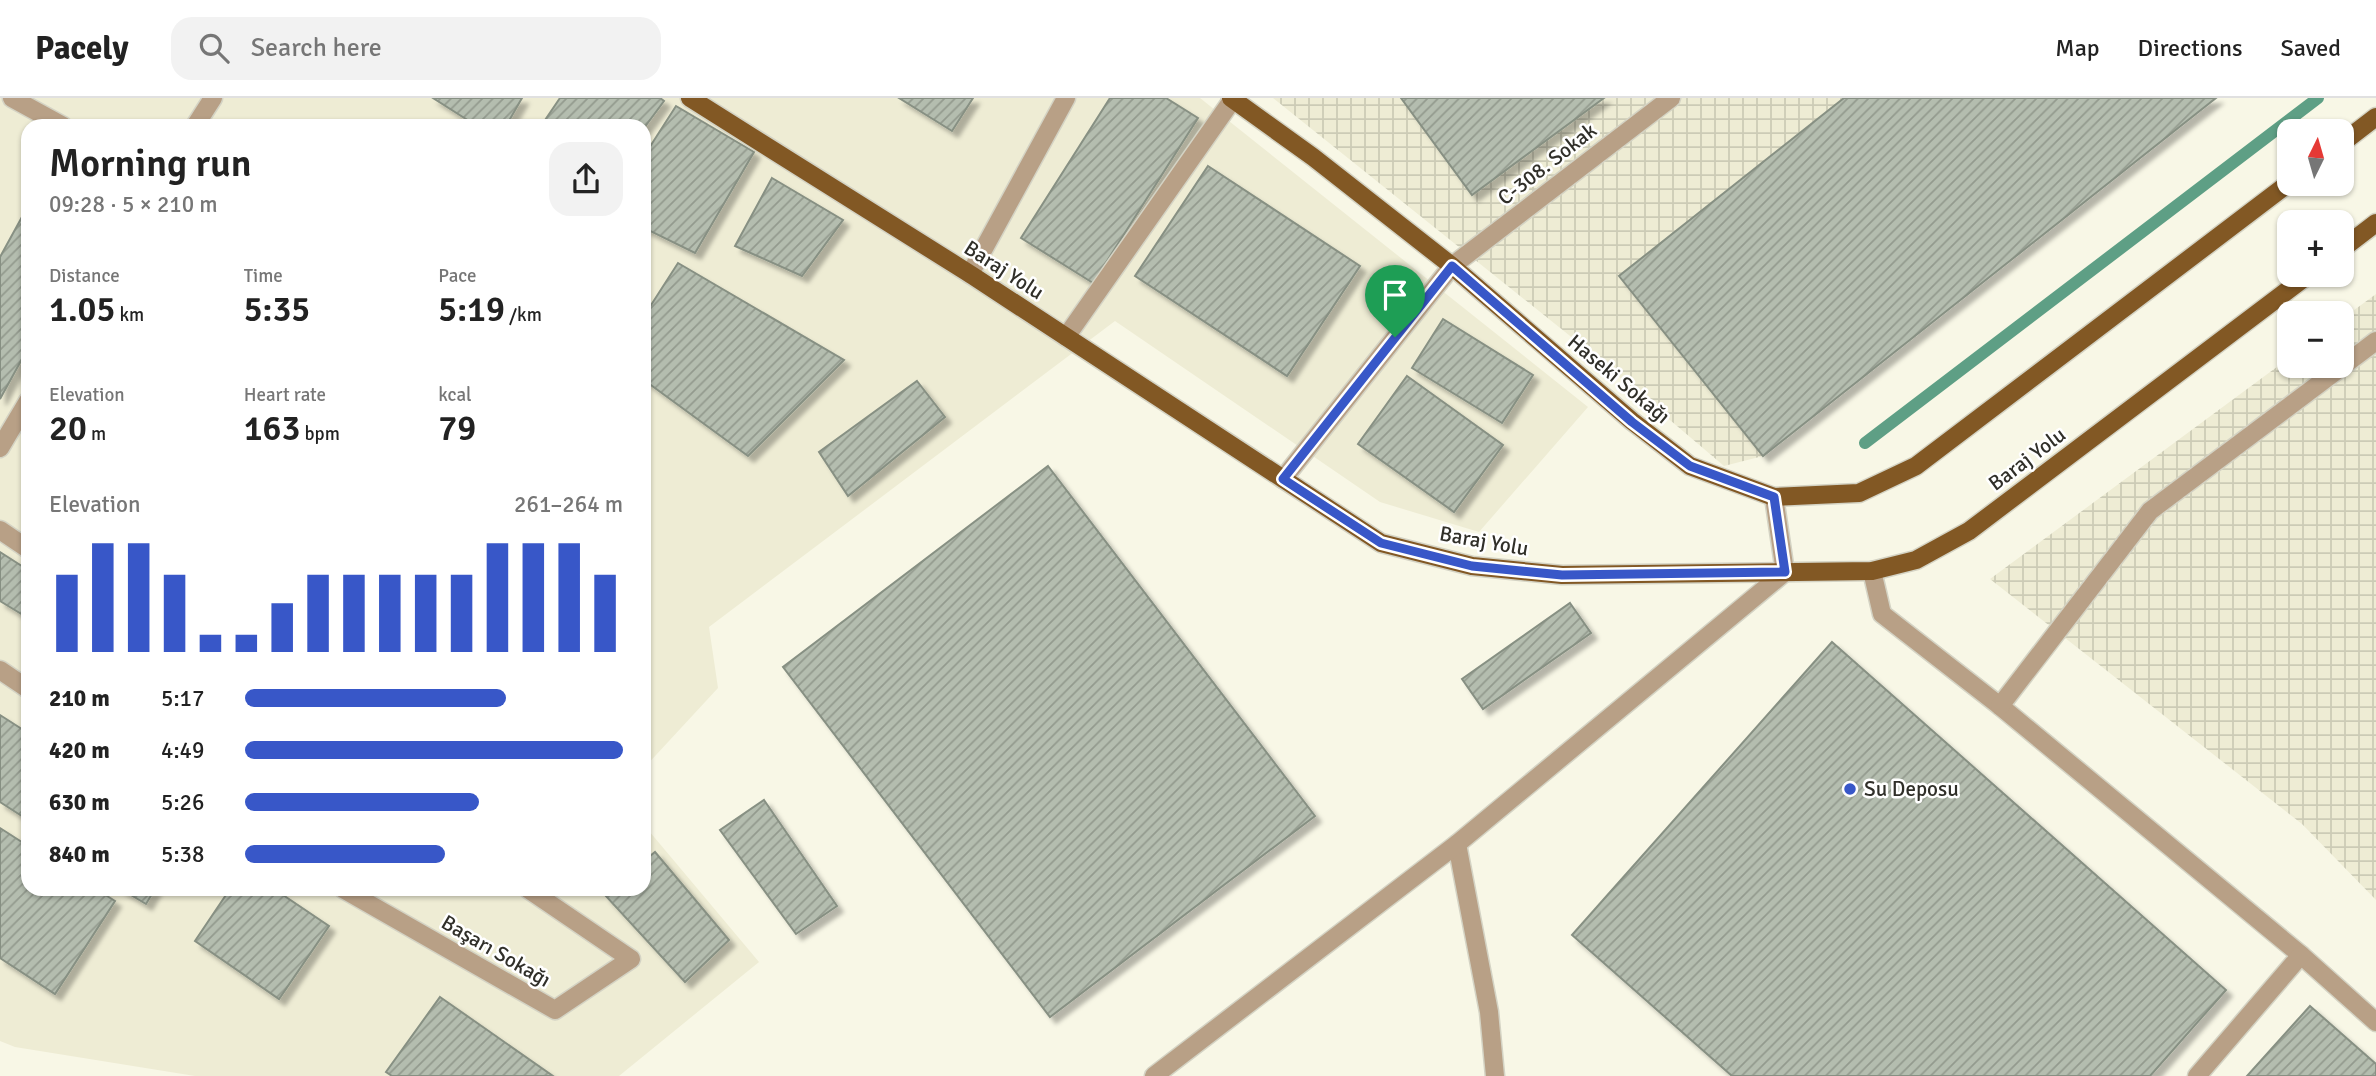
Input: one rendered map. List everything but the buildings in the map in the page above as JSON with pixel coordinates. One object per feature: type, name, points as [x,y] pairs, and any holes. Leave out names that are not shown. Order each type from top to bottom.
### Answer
[{"type":"main road","name":"Baraj Yolu","points":[[690,98],[970,274],[1381,543],[1472,566],[1562,575],[1872,571],[1916,560],[1969,531],[2292,287]]},
{"type":"main road","name":"Haseki Sokağı","points":[[1232,99],[1313,157],[1452,266],[1632,422],[1690,466],[1774,497]]},
{"type":"main road","points":[[2354,134],[2376,117]]},
{"type":"main road","points":[[1774,497],[1858,493],[1916,466],[2277,192]]},
{"type":"main road","points":[[2354,240],[2376,223]]},
{"type":"street","points":[[12,98],[50,119]]},
{"type":"street","points":[[200,119],[213,98]]},
{"type":"street","points":[[970,274],[1066,98]]},
{"type":"street","name":"C-308. Sokak","points":[[1452,266],[1671,98]]},
{"type":"street","name":"Haseki Sokağı","points":[[1066,337],[1232,99]]},
{"type":"street","points":[[1283,479],[1452,266]]},
{"type":"street","points":[[2000,706],[2150,511],[2376,341]]},
{"type":"street","points":[[0,448],[21,413]]},
{"type":"street","points":[[1154,1076],[1457,844],[1785,572],[1774,497]]},
{"type":"street","points":[[0,530],[21,545]]},
{"type":"street","points":[[1872,571],[1882,614],[2000,706],[2301,955],[2376,1022]]},
{"type":"street","points":[[0,670],[21,684]]},
{"type":"street","points":[[1457,844],[1489,1012],[1495,1076]]},
{"type":"street","name":"Başarı Sokağı","points":[[355,896],[555,1010],[631,959],[538,896]]},
{"type":"street","points":[[2197,1076],[2301,955]]},
{"type":"shaded area","points":[[0,98],[1200,98],[1588,407],[1479,532],[1380,502],[1115,321],[709,627],[718,688],[651,760],[651,119],[21,119],[21,896],[651,896],[651,833],[759,962],[619,1076],[195,1076],[15,1047],[0,1041]]},
{"type":"shaded area","points":[[1273,98],[2216,98],[1763,456],[1724,466],[1590,352]]},
{"type":"shaded area","points":[[2376,294],[2376,900],[2302,824],[1990,579],[2277,367],[2277,378],[2354,378],[2354,310]]},
{"type":"waterway","points":[[1865,443],[2318,98]]},
{"type":"place","name":"Su Deposu","points":[[1850,789]]},
{"type":"route","points":[[1452,266],[1632,422],[1690,466],[1774,497],[1785,572],[1562,575],[1472,566],[1381,543],[1283,479],[1395,337],[1452,266]]}]
